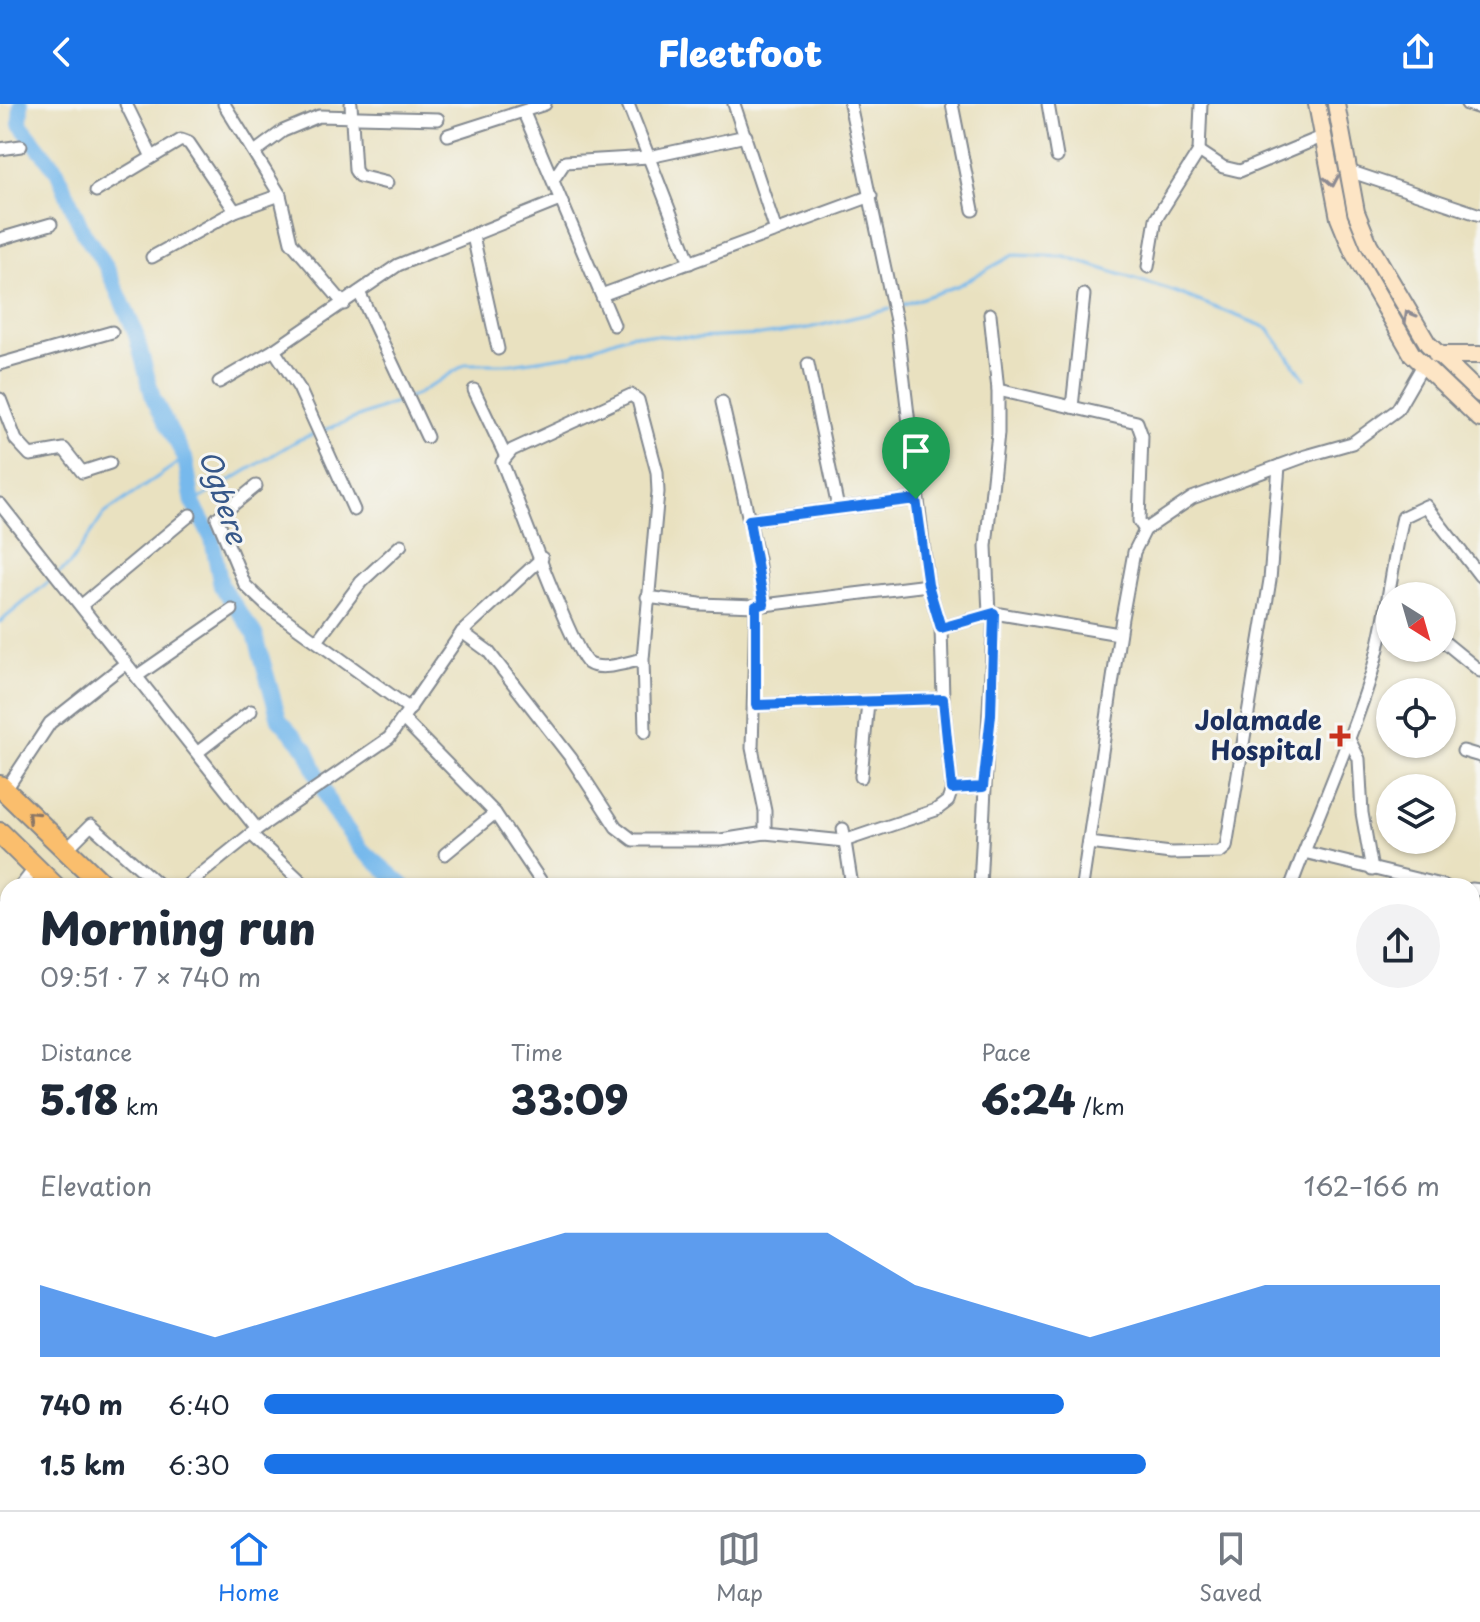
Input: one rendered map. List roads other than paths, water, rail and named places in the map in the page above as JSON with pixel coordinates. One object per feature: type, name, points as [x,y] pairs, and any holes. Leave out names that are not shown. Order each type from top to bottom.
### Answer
[{"type":"highway","points":[[2,788],[96,878]]},
{"type":"highway","points":[[0,833],[46,878]]},
{"type":"main road","points":[[1317,104],[1345,236],[1400,337],[1423,365],[1480,419]]},
{"type":"main road","points":[[1336,104],[1362,229],[1416,328],[1437,355],[1480,394]]},
{"type":"main road","points":[[1437,355],[1480,355]]},
{"type":"street","points":[[126,104],[152,157]]},
{"type":"street","points":[[224,104],[256,151],[280,195],[291,242],[344,304]]},
{"type":"street","points":[[351,104],[355,170],[359,176],[387,183]]},
{"type":"street","points":[[448,135],[545,104]]},
{"type":"street","points":[[628,104],[690,263]]},
{"type":"street","points":[[734,104],[776,231]]},
{"type":"street","points":[[462,632],[488,651],[571,758],[623,835],[643,842],[721,840],[765,833],[844,835],[936,810],[948,801],[952,789],[943,699],[941,628],[928,585],[898,330],[850,104]]},
{"type":"street","points":[[952,104],[973,210]]},
{"type":"street","points":[[1048,104],[1057,157]]},
{"type":"street","points":[[1148,267],[1156,219],[1199,151],[1201,104]]},
{"type":"street","points":[[1467,104],[1480,108]]},
{"type":"street","points":[[524,113],[604,294],[614,325]]},
{"type":"street","points":[[256,151],[283,131],[309,119],[438,119]]},
{"type":"street","points":[[553,180],[565,162],[649,157],[746,136]]},
{"type":"street","points":[[1199,151],[1223,167],[1240,171],[1324,136]]},
{"type":"street","points":[[96,191],[173,142],[189,143],[235,211]]},
{"type":"street","points":[[0,149],[21,146]]},
{"type":"street","points":[[1349,171],[1480,215]]},
{"type":"street","points":[[152,257],[235,211],[280,195]]},
{"type":"street","points":[[604,294],[871,196]]},
{"type":"street","points":[[219,382],[274,350],[418,254],[473,236],[560,200]]},
{"type":"street","points":[[0,239],[51,224]]},
{"type":"street","points":[[473,236],[498,349]]},
{"type":"street","points":[[359,292],[427,437]]},
{"type":"street","points":[[1072,407],[1084,295]]},
{"type":"street","points":[[981,878],[983,787],[991,715],[992,613],[986,546],[998,433],[998,390],[990,314]]},
{"type":"street","points":[[0,364],[112,332]]},
{"type":"street","points":[[274,350],[299,388],[354,510]]},
{"type":"street","points":[[808,364],[838,508]]},
{"type":"street","points":[[1083,878],[1119,634],[1134,552],[1145,530],[1192,498],[1352,443],[1366,435],[1397,410],[1423,365]]},
{"type":"street","points":[[474,390],[505,455]]},
{"type":"street","points":[[998,390],[1133,420],[1139,425],[1142,436],[1139,521],[1145,530]]},
{"type":"street","points":[[643,659],[597,667],[586,662],[555,598],[542,558],[502,462],[505,455],[631,395],[636,397],[657,472],[643,659],[645,732]]},
{"type":"street","points":[[0,399],[16,440],[30,455],[64,449],[82,472],[110,463]]},
{"type":"street","points":[[722,402],[749,520],[760,605],[752,748],[765,811],[765,833]]},
{"type":"street","points":[[1089,843],[1171,853],[1220,852],[1226,847],[1270,580],[1279,466]]},
{"type":"street","points":[[256,486],[221,512],[217,524],[253,594],[317,641],[406,714],[495,813],[539,878]]},
{"type":"street","points":[[749,520],[916,499]]},
{"type":"street","points":[[0,504],[46,566],[83,604],[198,752],[254,832],[298,878]]},
{"type":"street","points":[[1389,582],[1403,517],[1426,506],[1480,576]]},
{"type":"street","points":[[83,604],[190,515]]},
{"type":"street","points":[[317,641],[361,582],[401,545]]},
{"type":"street","points":[[196,878],[254,832],[389,738],[462,632],[542,558]]},
{"type":"street","points":[[647,597],[760,605],[928,585]]},
{"type":"street","points":[[137,676],[232,610]]},
{"type":"street","points":[[941,628],[992,613],[1119,634]]},
{"type":"street","points":[[1456,651],[1480,671]]},
{"type":"street","points":[[1294,878],[1349,739],[1376,655]]},
{"type":"street","points":[[2,788],[50,723],[126,663]]},
{"type":"street","points":[[756,705],[943,699]]},
{"type":"street","points":[[861,777],[868,702]]},
{"type":"street","points":[[198,752],[251,711]]},
{"type":"street","points":[[1349,739],[1359,759],[1362,813],[1372,870]]},
{"type":"street","points":[[1463,751],[1480,756]]},
{"type":"street","points":[[952,789],[983,787]]},
{"type":"street","points":[[445,854],[495,813]]},
{"type":"street","points":[[66,850],[91,825],[151,878]]},
{"type":"street","points":[[844,835],[851,878]]},
{"type":"street","points":[[1304,852],[1408,878]]},
{"type":"street","points":[[27,878],[35,868]]},
{"type":"waterway","name":"Ogbere","points":[[21,104],[20,124],[57,171],[83,232],[106,266],[135,331],[153,398],[185,458],[193,503],[212,539],[221,586],[255,634],[279,719],[306,749],[332,809],[361,849],[395,878]]},
{"type":"waterway","points":[[897,307],[959,285],[1013,255],[1065,257],[1173,291],[1268,328],[1304,378]]},
{"type":"waterway","points":[[193,503],[298,440],[416,395],[466,364],[511,364],[571,355],[631,334],[695,338],[761,335],[809,328],[890,309]]},
{"type":"waterway","points":[[58,574],[70,564],[104,514],[185,458]]},
{"type":"waterway","points":[[0,622],[52,579]]},
{"type":"place","name":"Jolamade Hospital","points":[[1340,736]]}]
